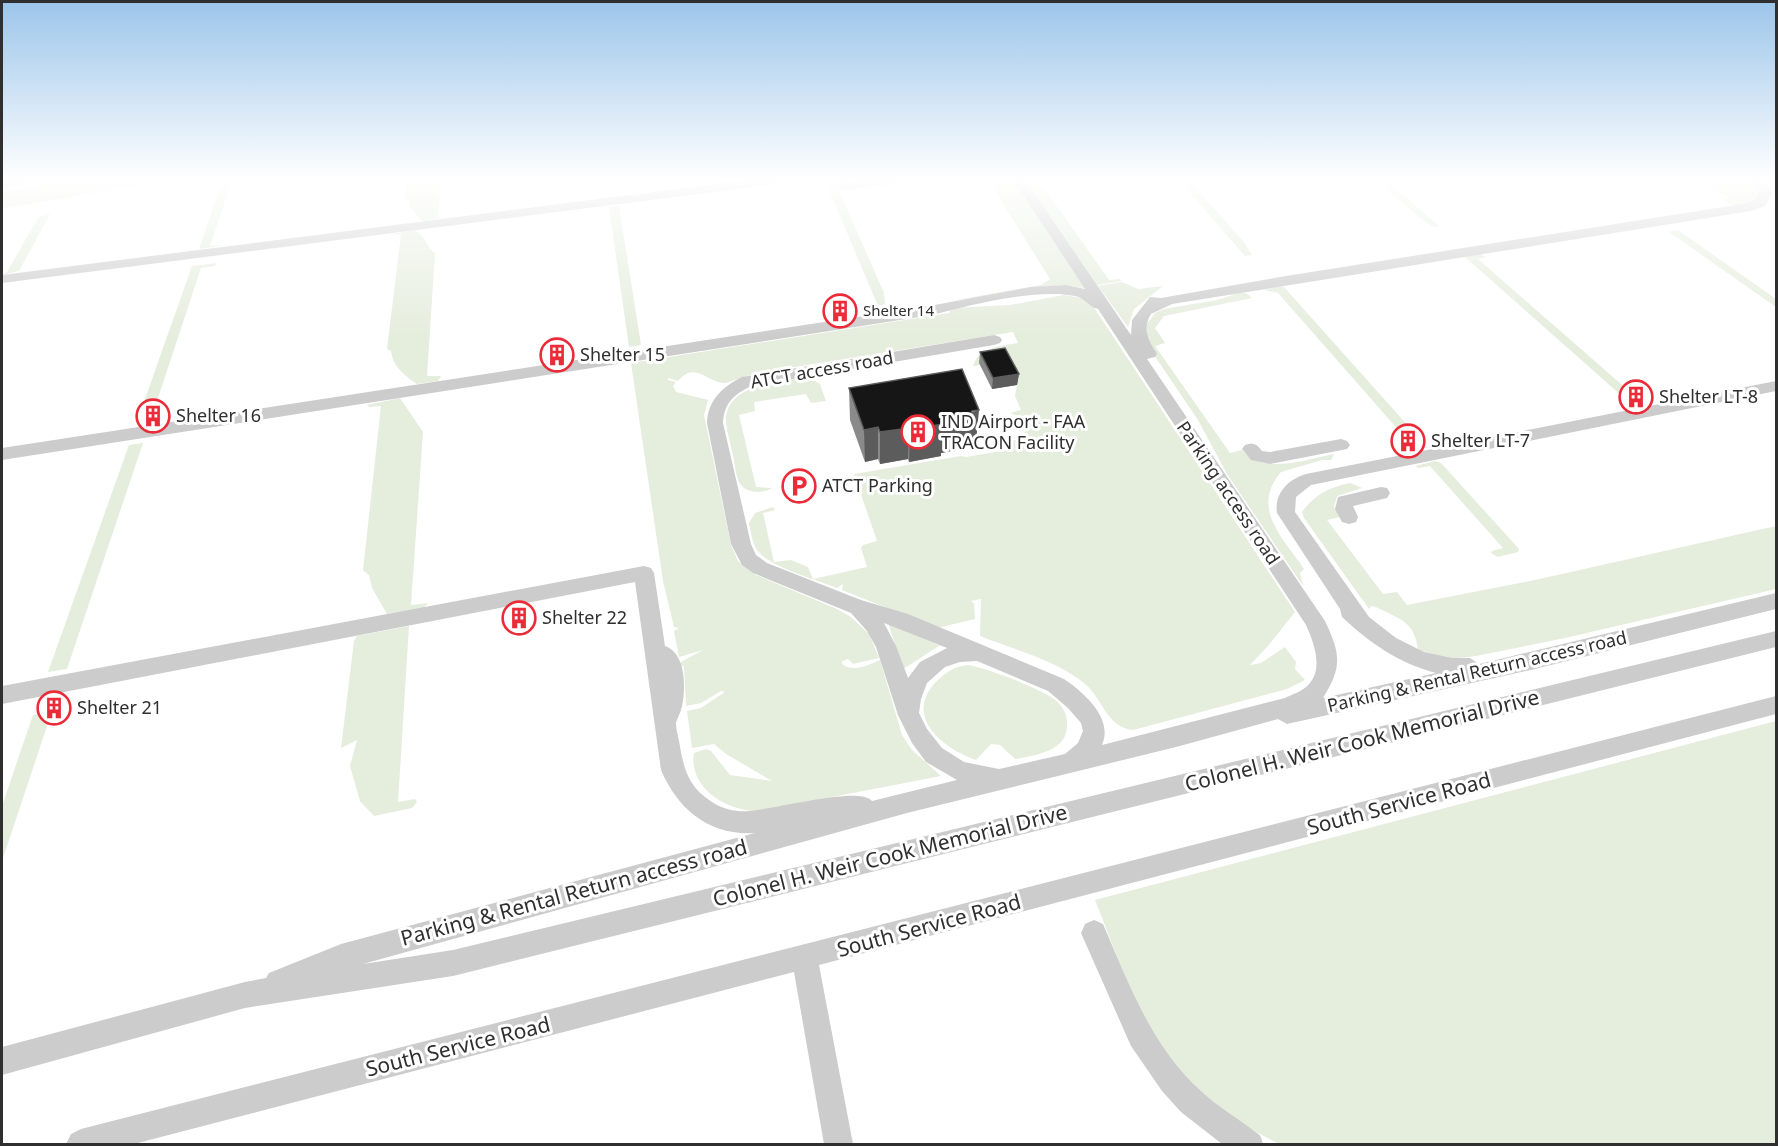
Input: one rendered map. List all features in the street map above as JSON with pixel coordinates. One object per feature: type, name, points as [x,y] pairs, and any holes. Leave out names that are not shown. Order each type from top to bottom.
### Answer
[{"type":"street","points":[[2,279],[373,231]]},
{"type":"street","name":"Parking access road","points":[[1053,231],[1315,621],[1327,648],[1327,663],[1322,681],[1314,693],[1290,706],[1176,737]]},
{"type":"street","points":[[1211,466],[1192,419],[1139,340],[1138,324],[1147,310],[1254,286],[1593,231]]},
{"type":"street","points":[[2,454],[921,312],[937,302],[1036,281],[1042,278],[1041,274]]},
{"type":"street","points":[[937,302],[1024,298],[1053,291],[1073,290],[1088,296],[1117,328]]},
{"type":"street","name":"ATCT access road","points":[[994,340],[761,378],[731,390],[717,406],[715,423],[741,544],[749,560],[760,568],[856,607],[901,620],[1056,685],[1078,701],[1087,713],[1094,729],[1094,743],[1086,753],[1063,764]]},
{"type":"street","points":[[1510,665],[1456,668],[1427,662],[1394,649],[1368,630],[1317,579],[1295,549],[1291,524],[1284,506],[1289,492],[1296,485],[1315,477],[1776,386]]},
{"type":"street","points":[[1251,449],[1257,456],[1270,458],[1341,445]]},
{"type":"street","points":[[1349,518],[1344,509],[1344,501],[1380,493]]},
{"type":"street","points":[[2,695],[644,573],[672,770],[678,786],[687,797],[715,816],[738,822],[806,811],[906,802],[1176,737]]},
{"type":"street","name":"Parking & Rental Return access road","points":[[1176,737],[1343,704],[1776,601]]},
{"type":"street","name":"ATCT access road","points":[[856,607],[877,629],[915,732],[930,753],[946,764],[979,777],[1010,777]]},
{"type":"street","points":[[1673,627],[1776,614]]},
{"type":"street","name":"Colonel H. Weir Cook Memorial Drive","points":[[2,1062],[245,995],[453,963],[1776,639]]},
{"type":"street","points":[[909,715],[913,686],[919,677],[942,658],[960,652],[994,659]]},
{"type":"street","name":"South Service Road","points":[[81,1144],[1776,705]]},
{"type":"street","name":"Parking & Rental Return access road","points":[[245,995],[341,957],[906,802]]},
{"type":"street","points":[[1094,933],[1138,1035],[1162,1073],[1198,1109],[1249,1144]]},
{"type":"street","points":[[805,958],[839,1144]]},
{"type":"green space","points":[[30,231],[40,231],[19,271],[2,275],[7,272]]},
{"type":"green space","points":[[205,231],[215,231],[210,246],[226,245],[199,249]]},
{"type":"green space","points":[[416,231],[435,253],[427,376],[441,376],[438,381],[417,384],[400,370],[394,362],[391,351],[387,349],[401,234],[388,235]]},
{"type":"green space","points":[[612,231],[623,231],[641,345],[629,347]]},
{"type":"green space","points":[[846,231],[857,231],[884,293],[885,304],[878,306]]},
{"type":"green space","points":[[1020,231],[1049,231],[1085,286],[1084,288],[1062,285],[945,302],[1041,285],[1050,279]]},
{"type":"green space","points":[[1060,231],[1075,231],[1109,280],[1120,279],[1122,281],[1097,285]]},
{"type":"green space","points":[[1224,231],[1235,231],[1244,242],[1252,255],[1245,256]]},
{"type":"green space","points":[[1680,231],[1776,299],[1776,307],[1669,232]]},
{"type":"green space","points":[[1480,254],[1486,257],[1478,259],[1629,391],[1640,389],[1645,393],[1623,397],[1465,257]]},
{"type":"green space","points":[[216,263],[215,266],[201,268],[154,410],[168,408],[167,412],[139,416],[192,266]]},
{"type":"green space","points":[[1122,282],[1138,289],[1163,286],[1134,309],[1128,327],[1098,286]]},
{"type":"green space","points":[[1284,287],[1418,437],[1394,441],[1390,437],[1402,434],[1278,293],[1264,290]]},
{"type":"green space","points":[[1246,293],[1252,298],[1164,316],[1155,328],[1165,343],[1155,346],[1230,453],[1242,450],[1250,458],[1273,464],[1298,462],[1334,454],[1331,460],[1322,460],[1281,472],[1272,485],[1269,510],[1279,534],[1304,569],[1300,573],[1303,586],[1227,474],[1198,420],[1148,346],[1146,325],[1155,313],[1164,309],[1217,300]]},
{"type":"green space","points":[[1064,295],[1082,298],[1093,306],[1295,612],[1250,665],[1261,663],[1285,647],[1296,662],[1295,669],[1305,680],[1287,689],[1133,730],[1124,728],[1111,718],[1091,690],[1074,676],[1035,656],[980,636],[981,599],[971,601],[974,603],[975,619],[937,628],[842,590],[843,584],[837,588],[806,577],[782,567],[763,556],[757,550],[749,523],[755,513],[773,507],[775,510],[763,513],[774,562],[791,560],[808,567],[813,579],[867,567],[861,548],[863,545],[877,541],[854,474],[1007,450],[1006,443],[1023,437],[1027,427],[1020,417],[1010,413],[1021,410],[1015,396],[1017,385],[979,363],[980,365],[973,366],[985,351],[1018,343],[1013,332],[758,373],[725,383],[690,372],[678,381],[668,378],[668,380],[676,382],[673,386],[676,392],[708,400],[704,415],[731,545],[738,561],[756,575],[837,609],[851,617],[869,634],[879,658],[853,664],[848,659],[842,661],[842,664],[856,668],[880,660],[902,735],[912,750],[941,776],[759,811],[735,807],[713,796],[697,777],[694,766],[694,753],[706,749],[711,751],[730,775],[772,781],[726,754],[714,744],[692,748],[687,711],[701,708],[725,692],[721,691],[701,703],[686,706],[684,666],[679,666],[679,663],[703,650],[679,657],[674,631],[679,628],[674,627],[663,581],[631,363],[949,313],[952,308],[1010,305]]},
{"type":"green space","points":[[801,378],[811,379],[820,384],[826,401],[811,403],[806,394],[754,402],[755,411],[739,415],[756,487],[772,488],[761,492],[745,489],[737,474],[726,423],[729,408],[735,399],[755,387]]},
{"type":"green space","points":[[400,398],[423,432],[411,605],[428,603],[424,608],[387,614],[372,588],[369,575],[363,570],[381,406],[369,407],[367,405]]},
{"type":"green space","points":[[143,443],[67,669],[48,672],[129,445]]},
{"type":"green space","points":[[1435,461],[1441,463],[1519,549],[1518,552],[1498,557],[1491,553],[1503,548],[1430,466],[1418,468],[1416,466]]},
{"type":"green space","points":[[1350,483],[1362,488],[1337,496],[1334,507],[1340,517],[1327,520],[1383,594],[1397,592],[1407,605],[1535,580],[1776,526],[1776,589],[1565,638],[1450,659],[1418,650],[1413,633],[1404,622],[1376,607],[1371,606],[1369,609],[1304,518],[1302,512],[1317,496],[1329,489]]},
{"type":"green space","points":[[890,624],[938,645],[939,643],[939,646],[903,669]]},
{"type":"green space","points":[[409,626],[398,802],[415,799],[417,802],[412,808],[374,816],[360,801],[350,766],[357,740],[341,748],[354,641],[357,636]]},
{"type":"green space","points":[[968,665],[1013,679],[1054,699],[1062,707],[1066,716],[1066,732],[1063,740],[1050,750],[1015,759],[1000,745],[991,744],[976,760],[950,747],[930,728],[925,717],[924,705],[928,692],[939,679],[952,669]]},
{"type":"green space","points":[[71,707],[68,714],[50,717],[2,861],[2,806],[33,715]]},
{"type":"green space","points":[[1776,721],[1776,1144],[1279,1144],[1220,1109],[1199,1092],[1172,1063],[1158,1042],[1134,996],[1095,900]]},
{"type":"building","points":[[1005,348],[1019,374],[993,378],[980,352]]},
{"type":"building","points":[[962,369],[979,410],[972,411],[970,416],[910,430],[909,428],[880,432],[878,427],[864,430],[849,388]]},
{"type":"place","name":"Shelter 14","points":[[840,311]]},
{"type":"place","name":"Shelter 15","points":[[557,355]]},
{"type":"place","name":"Shelter LT-8","points":[[1636,397]]},
{"type":"place","name":"Shelter 16","points":[[153,416]]},
{"type":"place","name":"IND Airport - FAA TRACON Facility","points":[[918,432]]},
{"type":"place","name":"Shelter LT-7","points":[[1408,441]]},
{"type":"place","name":"ATCT Parking","points":[[799,486]]},
{"type":"place","name":"Shelter 22","points":[[519,618]]},
{"type":"place","name":"Shelter 21","points":[[54,708]]}]
